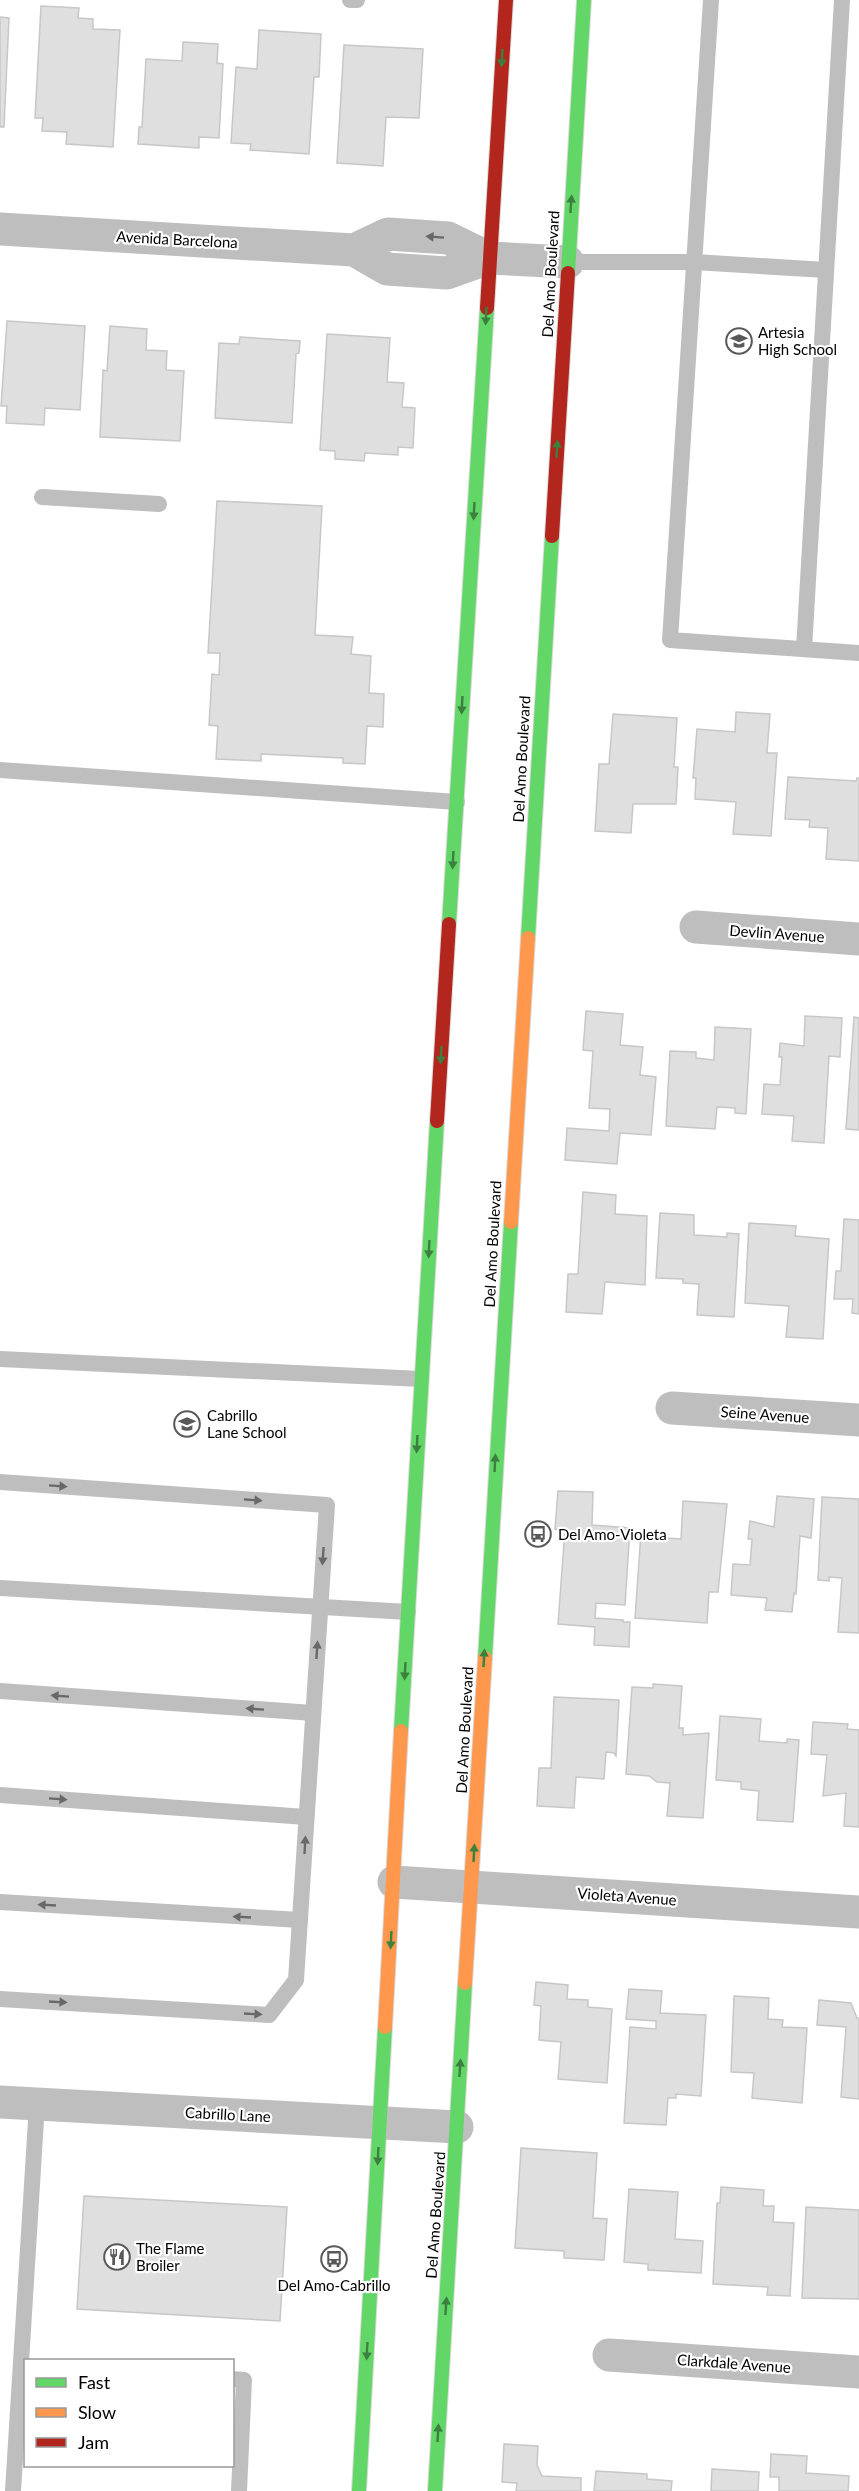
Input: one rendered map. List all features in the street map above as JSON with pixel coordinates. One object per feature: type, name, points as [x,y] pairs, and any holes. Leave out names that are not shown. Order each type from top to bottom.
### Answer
[{"type":"main road","points":[[359,2491],[421,1379],[506,0]]},
{"type":"main road","name":"Del Amo Boulevard","points":[[435,2491],[472,1886],[491,1519],[584,0]]},
{"type":"street","name":"Avenida Barcelona","points":[[0,229],[354,250],[387,270],[447,273],[489,258],[568,262]]},
{"type":"street","name":"Devlin Avenue","points":[[696,927],[859,939]]},
{"type":"street","name":"Seine Avenue","points":[[672,1408],[859,1420]]},
{"type":"street","name":"Violeta Avenue","points":[[394,1882],[859,1912]]},
{"type":"street","name":"Cabrillo Lane","points":[[0,2102],[457,2127]]},
{"type":"street","name":"Clarkdale Avenue","points":[[609,2355],[859,2372]]},
{"type":"lane","points":[[350,0],[357,0]]},
{"type":"lane","points":[[711,0],[670,640],[859,653]]},
{"type":"lane","points":[[804,649],[842,0]]},
{"type":"lane","points":[[568,262],[694,262],[826,270]]},
{"type":"lane","points":[[42,497],[159,504]]},
{"type":"lane","points":[[0,770],[457,802]]},
{"type":"lane","points":[[0,1359],[421,1379]]},
{"type":"lane","points":[[0,1482],[327,1505],[296,1980],[268,2014],[0,1999]]},
{"type":"lane","points":[[0,1588],[408,1612]]},
{"type":"lane","points":[[0,1691],[313,1713]]},
{"type":"lane","points":[[0,1795],[306,1817]]},
{"type":"lane","points":[[0,1902],[300,1920]]},
{"type":"lane","points":[[13,2491],[23,2368],[37,2104]]},
{"type":"lane","points":[[234,2379],[244,2380],[239,2491]]},
{"type":"building","points":[[41,6],[79,8],[78,18],[93,19],[93,29],[120,30],[113,147],[66,144],[67,132],[42,131],[43,118],[35,118]]},
{"type":"building","points":[[0,17],[9,18],[4,127],[0,127]]},
{"type":"building","points":[[259,30],[321,34],[319,77],[314,77],[309,154],[250,150],[251,144],[231,143],[236,67],[257,69]]},
{"type":"building","points":[[183,42],[218,44],[217,63],[223,64],[219,138],[199,137],[199,148],[138,144],[139,127],[142,127],[146,59],[182,61]]},
{"type":"building","points":[[344,45],[423,49],[419,118],[386,117],[383,166],[337,163]]},
{"type":"building","points":[[7,321],[85,326],[80,410],[45,408],[44,425],[6,423],[7,406],[1,406]]},
{"type":"building","points":[[110,326],[147,329],[146,350],[167,351],[166,370],[184,371],[180,441],[100,437],[103,370],[107,371]]},
{"type":"building","points":[[327,334],[390,338],[387,382],[404,383],[402,407],[415,408],[413,448],[398,447],[398,455],[365,453],[364,461],[335,459],[335,451],[320,450]]},
{"type":"building","points":[[240,337],[300,341],[299,353],[296,354],[292,423],[215,418],[219,343],[239,344]]},
{"type":"building","points":[[217,501],[322,506],[315,635],[353,637],[351,654],[371,656],[369,693],[384,694],[383,727],[367,726],[365,764],[343,763],[343,758],[261,754],[261,761],[216,759],[218,726],[209,725],[212,674],[219,675],[220,653],[208,653]]},
{"type":"building","points":[[736,712],[770,714],[767,753],[777,753],[771,836],[733,834],[736,802],[695,799],[696,778],[693,778],[697,729],[735,732]]},
{"type":"building","points":[[613,714],[677,718],[674,767],[678,767],[676,804],[633,804],[631,833],[595,831],[599,764],[609,764]]},
{"type":"building","points":[[788,777],[856,781],[859,778],[859,861],[826,859],[828,828],[809,827],[810,820],[785,819]]},
{"type":"building","points":[[586,1011],[623,1014],[620,1045],[643,1047],[640,1075],[656,1077],[651,1135],[620,1133],[617,1164],[565,1160],[567,1128],[609,1131],[610,1109],[589,1108],[593,1051],[583,1050]]},
{"type":"building","points":[[805,1016],[842,1018],[840,1057],[829,1056],[824,1143],[792,1141],[794,1116],[762,1114],[764,1084],[780,1085],[782,1057],[779,1057],[780,1043],[804,1046]]},
{"type":"building","points":[[854,1017],[859,1018],[859,1130],[846,1129]]},
{"type":"building","points":[[715,1027],[751,1029],[746,1114],[735,1113],[735,1108],[717,1107],[715,1129],[666,1126],[670,1051],[696,1052],[696,1058],[714,1060]]},
{"type":"building","points":[[583,1192],[616,1195],[615,1214],[647,1216],[645,1285],[605,1282],[602,1314],[566,1312],[568,1274],[578,1274]]},
{"type":"building","points":[[660,1213],[694,1215],[694,1235],[727,1237],[727,1233],[739,1234],[734,1317],[697,1315],[699,1284],[683,1283],[683,1279],[656,1278]]},
{"type":"building","points":[[844,1219],[859,1220],[859,1314],[852,1313],[853,1299],[834,1299],[836,1271],[841,1271]]},
{"type":"building","points":[[749,1223],[796,1226],[795,1236],[829,1239],[823,1339],[786,1337],[789,1306],[745,1303]]},
{"type":"building","points":[[558,1491],[593,1492],[592,1525],[630,1528],[625,1605],[596,1603],[595,1618],[630,1622],[629,1647],[594,1645],[595,1627],[558,1624],[565,1530],[555,1529]]},
{"type":"building","points":[[777,1496],[814,1499],[811,1538],[800,1536],[796,1594],[794,1593],[792,1612],[765,1610],[767,1598],[731,1595],[733,1564],[750,1565],[752,1539],[748,1539],[750,1521],[774,1527]]},
{"type":"building","points":[[822,1497],[859,1499],[859,1633],[838,1632],[842,1578],[829,1577],[829,1581],[818,1580]]},
{"type":"building","points":[[683,1501],[727,1504],[718,1592],[709,1592],[707,1623],[635,1618],[641,1533],[667,1535],[667,1538],[681,1539]]},
{"type":"building","points":[[653,1684],[682,1686],[679,1728],[683,1728],[683,1735],[709,1733],[703,1818],[667,1816],[670,1783],[657,1782],[649,1776],[626,1774],[632,1687],[653,1688]]},
{"type":"building","points":[[554,1697],[619,1700],[616,1756],[614,1753],[606,1752],[604,1779],[576,1777],[574,1808],[537,1806],[539,1768],[551,1768]]},
{"type":"building","points":[[720,1716],[761,1719],[759,1741],[787,1743],[787,1739],[799,1740],[793,1822],[757,1820],[759,1791],[741,1789],[741,1782],[716,1780]]},
{"type":"building","points":[[813,1722],[848,1724],[847,1729],[859,1730],[859,1827],[844,1826],[846,1793],[823,1796],[827,1755],[811,1754]]},
{"type":"building","points":[[536,1982],[568,1985],[567,1999],[588,2000],[588,2007],[612,2009],[607,2083],[558,2079],[561,2042],[539,2040],[541,2006],[534,2005]]},
{"type":"building","points":[[629,1989],[662,1991],[660,2013],[706,2015],[701,2096],[676,2094],[676,2098],[668,2098],[666,2125],[624,2123],[630,2027],[656,2029],[656,2021],[626,2019]]},
{"type":"building","points":[[734,1996],[769,1998],[768,2019],[783,2020],[782,2027],[807,2028],[802,2103],[752,2098],[754,2073],[731,2072]]},
{"type":"building","points":[[819,2000],[851,2003],[859,2018],[859,2099],[841,2097],[846,2027],[817,2025]]},
{"type":"building","points":[[521,2148],[597,2153],[593,2218],[607,2219],[604,2260],[564,2258],[564,2251],[515,2248]]},
{"type":"building","points":[[721,2187],[764,2190],[763,2206],[774,2206],[773,2222],[794,2223],[790,2296],[767,2295],[768,2287],[713,2284],[717,2203],[720,2203]]},
{"type":"building","points":[[629,2189],[678,2192],[675,2239],[703,2241],[701,2273],[648,2270],[648,2264],[624,2262]]},
{"type":"building","points":[[84,2196],[287,2207],[280,2321],[77,2309]]},
{"type":"building","points":[[806,2207],[859,2210],[859,2299],[802,2298]]},
{"type":"building","points":[[504,2444],[538,2446],[537,2465],[542,2476],[581,2478],[581,2491],[516,2491],[517,2483],[502,2482]]},
{"type":"building","points":[[771,2454],[807,2456],[806,2473],[849,2476],[848,2491],[779,2491],[779,2477],[770,2477]]},
{"type":"building","points":[[712,2469],[759,2472],[758,2491],[711,2491]]},
{"type":"building","points":[[596,2471],[647,2474],[647,2479],[672,2481],[671,2491],[594,2491]]},
{"type":"traffic: fast","points":[[568,273],[584,0]]},
{"type":"traffic: fast","points":[[449,924],[487,308]]},
{"type":"traffic: fast","points":[[528,938],[552,536]]},
{"type":"traffic: fast","points":[[401,1731],[437,1121]]},
{"type":"traffic: fast","points":[[485,1658],[511,1222]]},
{"type":"traffic: fast","points":[[435,2491],[465,1983]]},
{"type":"traffic: fast","points":[[359,2491],[385,2027]]},
{"type":"traffic: slow","points":[[511,1222],[528,938]]},
{"type":"traffic: slow","points":[[465,1983],[485,1658]]},
{"type":"traffic: slow","points":[[385,2027],[401,1731]]},
{"type":"traffic: jam","points":[[487,308],[506,0]]},
{"type":"traffic: jam","points":[[552,536],[568,273]]},
{"type":"traffic: jam","points":[[437,1121],[449,924]]},
{"type":"place","name":"Artesia High School","points":[[739,341]]},
{"type":"place","name":"Cabrillo Lane School","points":[[187,1424]]},
{"type":"place","name":"Del Amo-Violeta","points":[[538,1534]]},
{"type":"place","name":"The Flame Broiler","points":[[117,2257]]},
{"type":"place","name":"Del Amo-Cabrillo","points":[[334,2259]]}]
